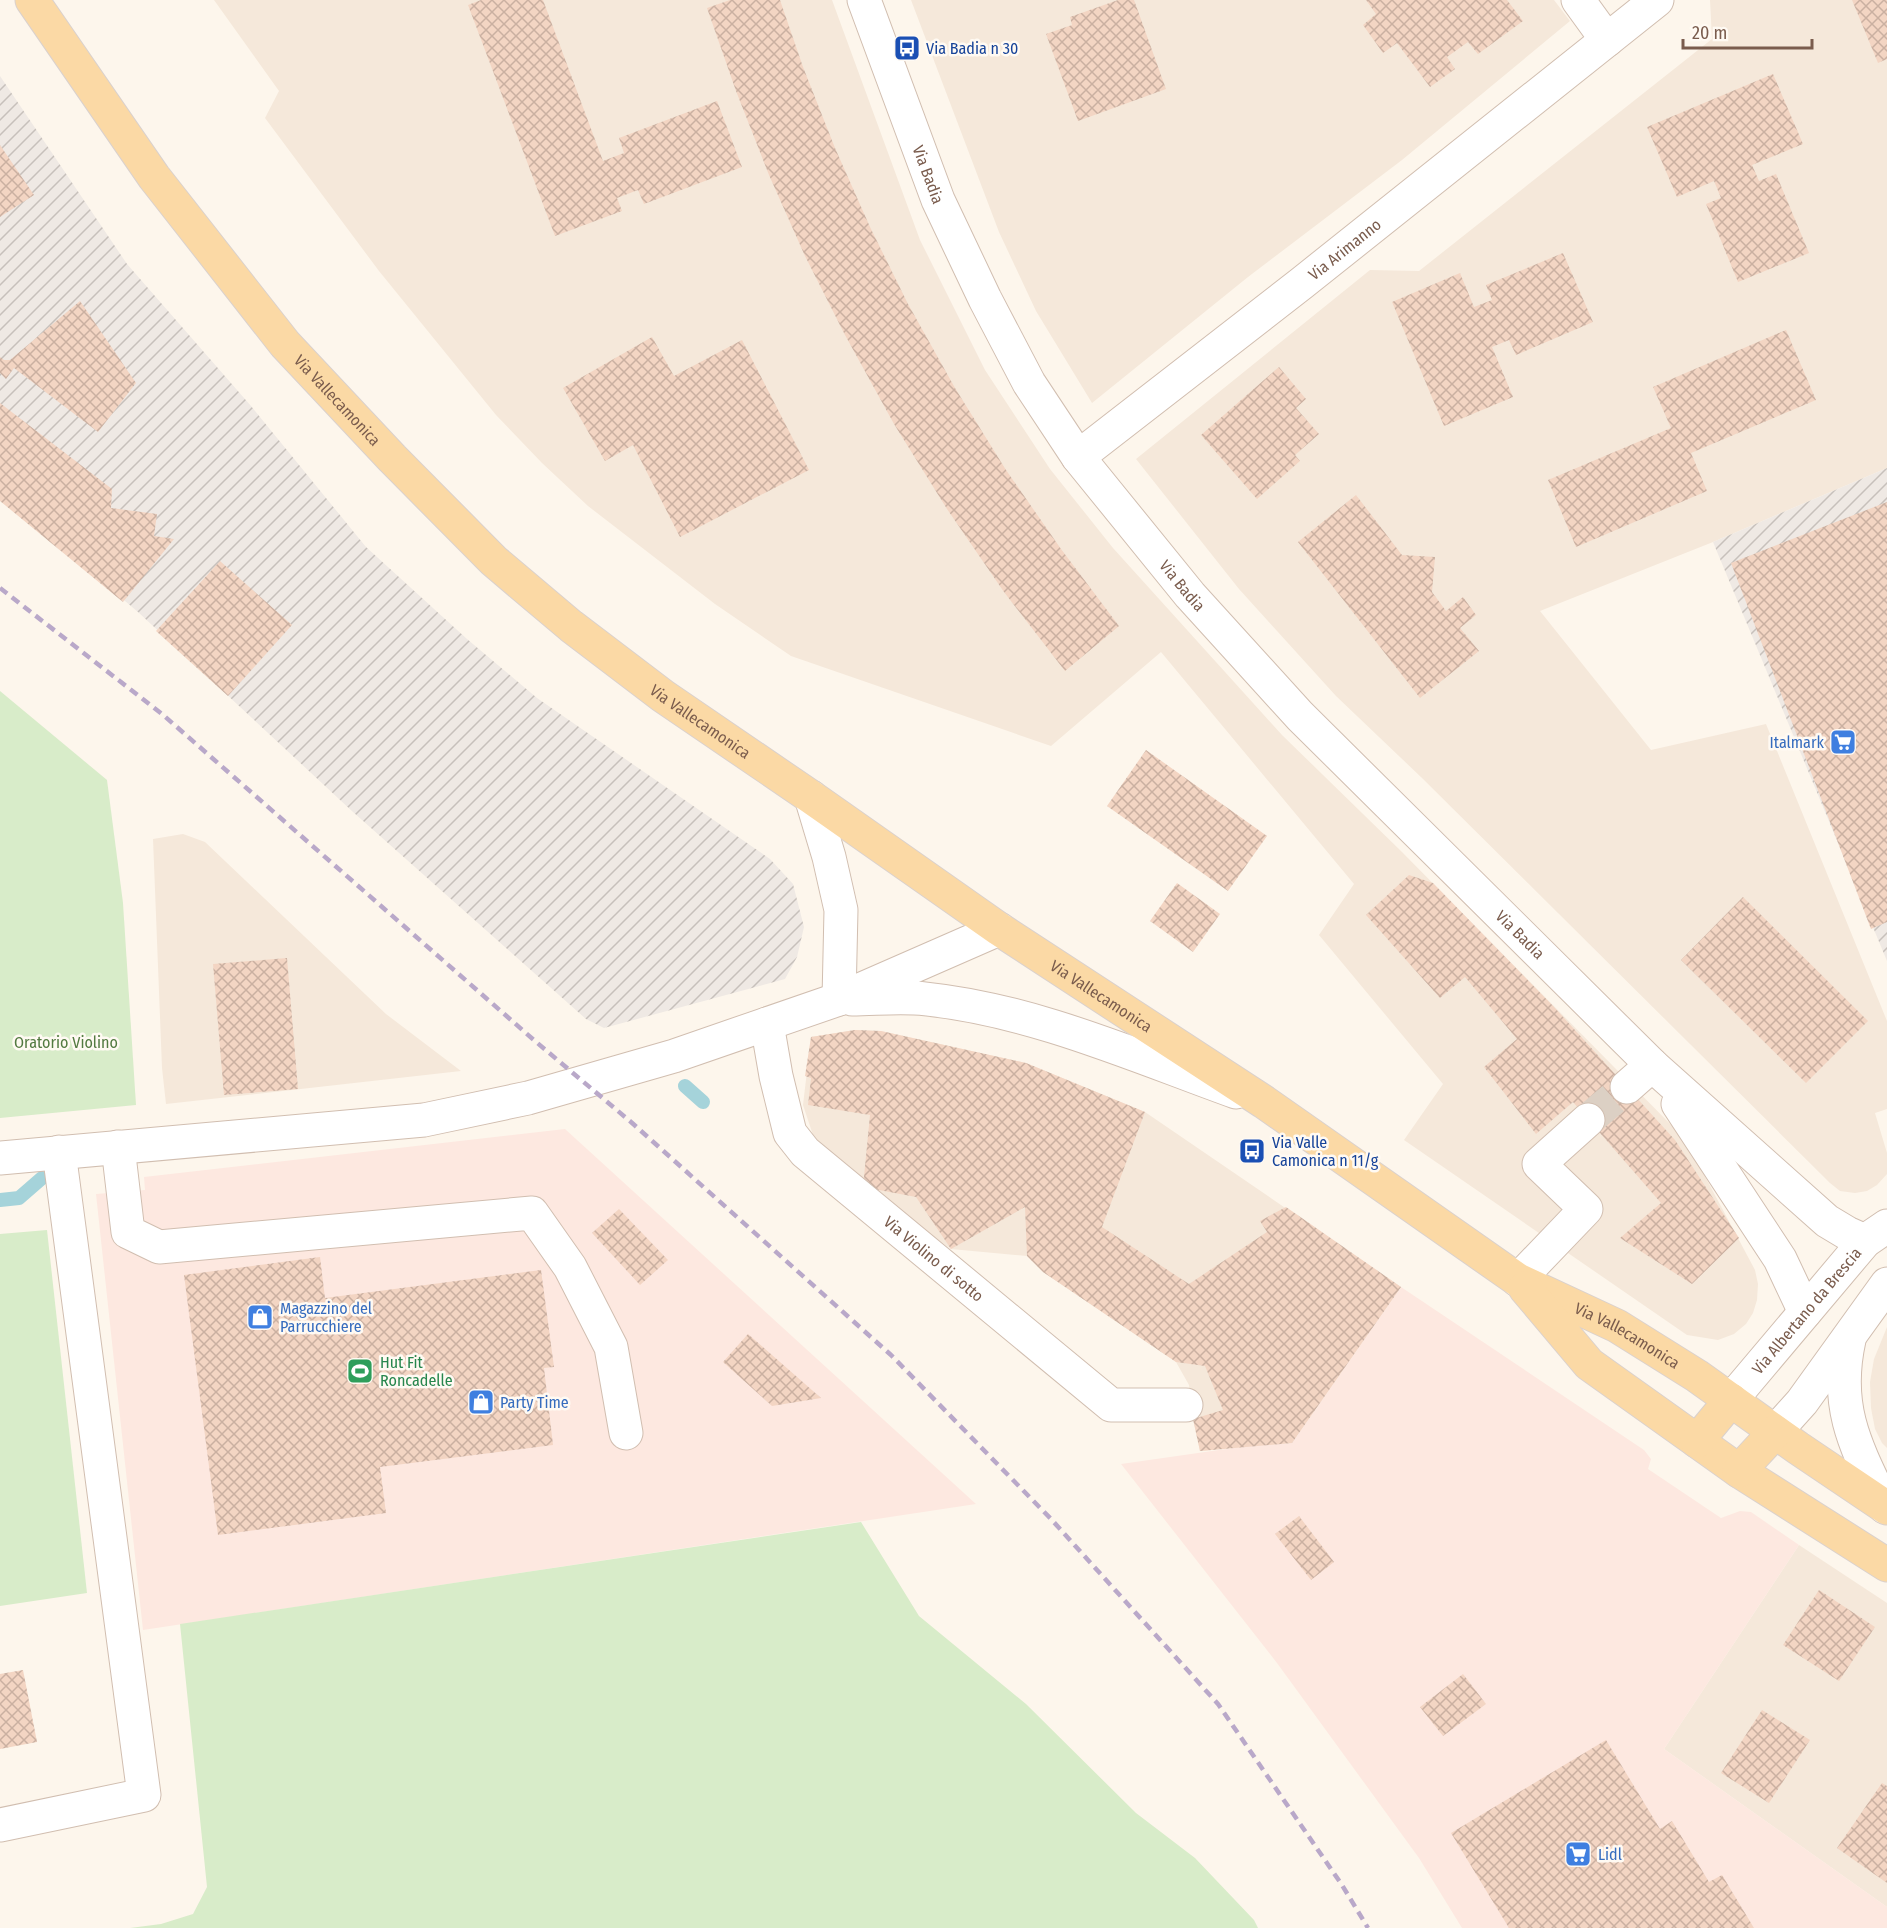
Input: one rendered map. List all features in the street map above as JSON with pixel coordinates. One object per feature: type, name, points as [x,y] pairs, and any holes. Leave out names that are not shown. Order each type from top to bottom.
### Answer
[{"type":"main road","name":"Via Vallecamonica","points":[[33,0],[154,177],[285,344],[392,458],[494,561],[571,626],[663,696],[999,928],[1264,1102],[1518,1280],[1617,1326],[1697,1376],[1886,1507]]},
{"type":"main road","name":"Via Vallecamonica","points":[[1518,1280],[1589,1364],[1739,1472],[1887,1565]]},
{"type":"main road","points":[[1697,1441],[1731,1400]]},
{"type":"main road","points":[[1739,1472],[1775,1432]]},
{"type":"street","name":"Via Badia","points":[[864,0],[938,200],[985,299],[1029,382],[1078,457],[1190,595],[1300,716],[1652,1065],[1827,1221],[1847,1233],[1876,1233]]},
{"type":"street","points":[[1578,0],[1607,40]]},
{"type":"street","name":"Via Arimanno","points":[[1078,457],[1302,283],[1657,0]]},
{"type":"street","points":[[811,797],[829,857],[841,910],[838,999]]},
{"type":"street","points":[[0,1158],[424,1120],[528,1098],[674,1056],[838,999],[999,928]]},
{"type":"street","points":[[838,999],[924,999],[988,1009],[1088,1038],[1264,1102]]},
{"type":"street","name":"Via Violino di sotto","points":[[767,1024],[776,1076],[790,1133],[805,1152],[1111,1405],[1186,1405]]},
{"type":"street","points":[[1627,1087],[1652,1065]]},
{"type":"street","name":"Via Badia","points":[[1652,1065],[1780,1259],[1805,1312]]},
{"type":"street","points":[[1518,1280],[1586,1209],[1539,1164],[1588,1119]]},
{"type":"street","points":[[118,1147],[128,1232],[159,1247],[532,1213],[570,1267],[611,1347],[626,1433]]},
{"type":"street","points":[[0,1825],[144,1795],[59,1152]]},
{"type":"street","name":"Via Albertano da Brescia","points":[[1731,1400],[1805,1312],[1876,1233]]},
{"type":"street","points":[[1775,1432],[1802,1402],[1887,1284]]},
{"type":"street","points":[[1850,1335],[1845,1362],[1844,1388],[1847,1414],[1860,1456],[1886,1507]]},
{"type":"shaded area","points":[[214,0],[832,0],[920,240],[985,370],[1050,469],[1113,548],[1282,735],[1402,852],[1685,1139],[1755,1270],[1758,1284],[1757,1300],[1746,1324],[1734,1334],[1718,1340],[1687,1335],[1404,1140],[1443,1084],[1319,935],[1354,884],[1161,652],[1051,746],[791,656],[715,604],[588,506],[496,415],[379,271],[265,118],[279,91]]},
{"type":"shaded area","points":[[911,0],[1554,0],[1570,21],[1402,160],[1248,277],[1092,403],[1036,311],[999,232]]},
{"type":"shaded area","points":[[1710,0],[1887,0],[1887,468],[1713,542],[1540,611],[1651,750],[1766,724],[1887,1021],[1887,1109],[1875,1113],[1887,1153],[1887,1174],[1877,1185],[1867,1191],[1855,1193],[1840,1191],[1830,1183],[1422,778],[1336,696],[1239,589],[1136,459],[1370,270],[1419,271],[1712,39]]},
{"type":"shaded area","points":[[0,76],[127,264],[251,406],[366,547],[467,639],[537,698],[770,859],[793,884],[804,927],[797,957],[785,979],[604,1028],[586,1019],[353,812],[138,612],[0,495]]},
{"type":"shaded area","name":"Italmark","points":[[1887,468],[1887,961],[1713,542]]},
{"type":"shaded area","points":[[183,834],[205,842],[386,1014],[461,1071],[166,1104],[162,1068],[153,839]]},
{"type":"shaded area","points":[[855,1030],[881,1031],[1026,1063],[1145,1112],[1401,1287],[1292,1443],[1200,1451],[1189,1385],[1176,1362],[1043,1272],[1027,1256],[951,1249],[863,1187],[815,1141],[803,1105],[811,1037]]},
{"type":"shaded area","points":[[565,1129],[976,1504],[143,1630],[96,1194],[145,1190],[144,1177]]},
{"type":"shaded area","points":[[1401,1287],[1644,1450],[1651,1459],[1648,1469],[1721,1518],[1740,1511],[1751,1512],[1799,1545],[1664,1749],[1887,1907],[1887,1928],[1462,1928],[1419,1858],[1277,1663],[1121,1464],[1240,1447],[1292,1443]]},
{"type":"shaded area","points":[[1887,1327],[1887,1448],[1875,1429],[1870,1382],[1874,1359]]},
{"type":"shaded area","points":[[1799,1545],[1887,1603],[1887,1907],[1664,1749]]},
{"type":"green space","name":"Oratorio Violino","points":[[0,691],[107,780],[123,903],[136,1105],[0,1118]]},
{"type":"green space","points":[[47,1230],[87,1593],[0,1606],[0,1234]]},
{"type":"green space","points":[[861,1522],[919,1616],[1026,1704],[1136,1813],[1195,1858],[1254,1920],[1258,1928],[130,1928],[161,1924],[193,1914],[207,1887],[180,1624]]},
{"type":"building","points":[[481,0],[543,0],[603,161],[624,153],[619,138],[717,101],[742,167],[644,204],[638,190],[617,198],[622,211],[555,236],[468,5]]},
{"type":"building","points":[[730,0],[780,0],[835,148],[908,304],[955,388],[1006,470],[1061,549],[1119,626],[1065,671],[1004,592],[947,509],[894,424],[805,256],[769,175],[707,8]]},
{"type":"building","points":[[1118,0],[1134,0],[1166,89],[1078,121],[1046,34],[1072,25],[1070,17]]},
{"type":"building","points":[[1366,0],[1507,0],[1523,21],[1478,54],[1468,42],[1447,57],[1455,69],[1430,87],[1397,43],[1383,53],[1363,25],[1376,14]]},
{"type":"building","points":[[1852,0],[1887,0],[1887,59],[1878,63]]},
{"type":"building","points":[[1773,74],[1803,144],[1752,165],[1759,181],[1776,174],[1809,253],[1738,282],[1706,204],[1721,198],[1714,181],[1677,197],[1647,127]]},
{"type":"building","points":[[0,145],[34,195],[0,217]]},
{"type":"building","points":[[1563,253],[1593,322],[1516,355],[1509,340],[1492,347],[1513,397],[1444,426],[1392,302],[1460,273],[1474,307],[1492,300],[1486,285]]},
{"type":"building","points":[[80,301],[136,383],[98,432],[14,368],[6,379],[0,373],[0,357],[10,360]]},
{"type":"building","points":[[1786,330],[1816,400],[1691,453],[1707,491],[1576,547],[1548,480],[1671,428],[1653,387]]},
{"type":"building","points":[[652,337],[674,376],[742,340],[809,470],[680,537],[633,445],[605,461],[563,388]]},
{"type":"building","points":[[1279,367],[1306,399],[1296,408],[1319,434],[1295,455],[1300,461],[1257,499],[1201,435]]},
{"type":"building","points":[[0,403],[112,489],[111,508],[157,514],[154,536],[174,539],[123,602],[0,501]]},
{"type":"building","points":[[1356,495],[1402,555],[1435,557],[1432,592],[1446,611],[1463,597],[1476,615],[1460,628],[1479,651],[1420,698],[1298,542]]},
{"type":"building","name":"Italmark","points":[[1887,502],[1887,922],[1871,929],[1731,563]]},
{"type":"building","points":[[220,561],[292,625],[228,696],[156,631]]},
{"type":"building","points":[[1146,750],[1267,836],[1228,891],[1107,806]]},
{"type":"building","points":[[1409,875],[1433,883],[1554,1007],[1675,1140],[1739,1238],[1692,1284],[1620,1238],[1661,1203],[1573,1102],[1536,1134],[1484,1067],[1517,1039],[1465,977],[1440,998],[1366,915]]},
{"type":"building","points":[[1177,883],[1220,914],[1193,952],[1150,921]]},
{"type":"building","points":[[1743,897],[1868,1021],[1806,1083],[1681,960]]},
{"type":"building","points":[[287,958],[298,1089],[224,1095],[213,964]]},
{"type":"building","points":[[855,1030],[881,1031],[1026,1063],[1145,1112],[1102,1227],[1189,1284],[1267,1232],[1260,1221],[1286,1207],[1401,1287],[1292,1443],[1200,1451],[1193,1419],[1223,1410],[1205,1366],[1176,1362],[1043,1272],[1027,1256],[1025,1207],[951,1249],[916,1197],[863,1187],[870,1115],[808,1105],[811,1078],[805,1076],[811,1037]]},
{"type":"building","points":[[619,1209],[668,1260],[640,1285],[592,1233]]},
{"type":"building","points":[[320,1257],[325,1298],[541,1270],[554,1367],[544,1368],[553,1445],[380,1467],[386,1513],[218,1535],[184,1275]]},
{"type":"building","points":[[748,1334],[821,1398],[772,1406],[723,1362]]},
{"type":"building","points":[[1299,1516],[1334,1562],[1311,1580],[1275,1534]]},
{"type":"building","points":[[1819,1590],[1875,1627],[1839,1681],[1783,1645]]},
{"type":"building","points":[[23,1670],[37,1742],[0,1749],[0,1674]]},
{"type":"building","points":[[1463,1674],[1486,1704],[1443,1736],[1420,1707]]},
{"type":"building","points":[[1762,1710],[1810,1740],[1769,1803],[1721,1773]]},
{"type":"building","name":"Lidl","points":[[1606,1740],[1660,1829],[1672,1821],[1709,1882],[1722,1875],[1754,1928],[1509,1928],[1451,1833]]},
{"type":"building","points":[[1882,1783],[1887,1786],[1887,1883],[1837,1848]]},
{"type":"waterway","points":[[685,1086],[703,1102]]},
{"type":"waterway","points":[[0,1200],[19,1198],[42,1178]]},
{"type":"tunnel","points":[[1588,1120],[1627,1087]]},
{"type":"railway","points":[[0,588],[162,714],[535,1041],[631,1122],[891,1355],[1051,1519],[1218,1704],[1342,1885],[1368,1928]]},
{"type":"place","name":"Via Badia n 30","points":[[907,48]]},
{"type":"place","name":"Italmark","points":[[1843,742]]},
{"type":"place","name":"Via Valle Camonica n 11/g","points":[[1252,1151]]},
{"type":"place","name":"Magazzino del Parrucchiere","points":[[260,1317]]},
{"type":"place","name":"Hut Fit Roncadelle","points":[[360,1371]]},
{"type":"place","name":"Party Time","points":[[481,1402]]},
{"type":"place","name":"Lidl","points":[[1578,1854]]}]
